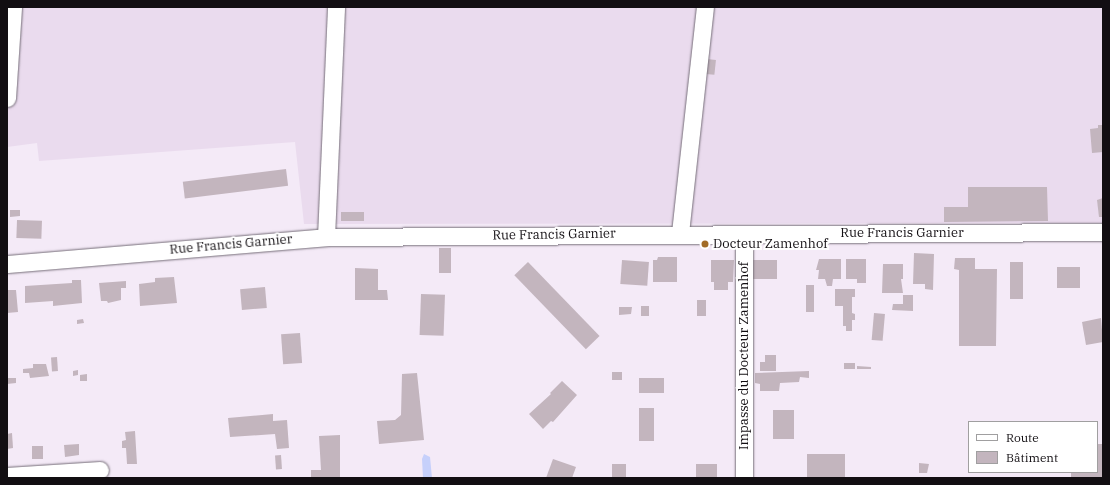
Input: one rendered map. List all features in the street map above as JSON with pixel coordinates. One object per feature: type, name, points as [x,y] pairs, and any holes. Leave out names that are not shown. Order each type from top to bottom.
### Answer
[{"type":"street","points":[[7,98],[13,7]]},
{"type":"street","points":[[326,237],[336,7]]},
{"type":"street","points":[[680,233],[705,7]]},
{"type":"street","name":"Rue Francis Garnier","points":[[7,264],[326,237],[680,233],[1103,232]]},
{"type":"street","name":"Impasse du Docteur Zamenhof","points":[[744,234],[744,478]]},
{"type":"street","points":[[7,476],[100,470]]},
{"type":"shaded area","points":[[7,7],[1103,7],[1103,223],[304,224],[295,142],[39,161],[37,143],[7,147]]},
{"type":"water","points":[[424,454],[430,457],[432,478],[423,478],[422,459]]},
{"type":"building","points":[[707,59],[716,60],[714,75],[705,74]]},
{"type":"building","points":[[1098,125],[1103,125],[1103,152],[1092,153],[1090,129],[1098,128]]},
{"type":"building","points":[[286,169],[288,186],[185,199],[183,182]]},
{"type":"building","points":[[968,187],[1047,187],[1048,221],[944,222],[944,207],[968,207]]},
{"type":"building","points":[[1103,198],[1103,217],[1099,217],[1097,200]]},
{"type":"building","points":[[10,210],[20,210],[20,216],[10,217]]},
{"type":"building","points":[[341,212],[364,212],[364,221],[341,221]]},
{"type":"building","points":[[17,220],[42,221],[41,239],[16,238]]},
{"type":"building","points":[[439,248],[451,248],[451,273],[439,273]]},
{"type":"building","points":[[914,253],[934,254],[933,290],[925,289],[925,284],[913,284]]},
{"type":"building","points":[[658,257],[677,257],[677,282],[653,282],[653,260],[657,260]]},
{"type":"building","points":[[955,258],[975,258],[975,269],[997,269],[996,346],[959,346],[959,270],[954,269]]},
{"type":"building","points":[[819,259],[841,259],[841,279],[833,279],[832,286],[827,286],[825,279],[818,279],[819,270],[816,270]]},
{"type":"building","points":[[846,259],[866,259],[866,283],[857,283],[857,279],[846,279]]},
{"type":"building","points":[[622,260],[649,262],[647,286],[620,284]]},
{"type":"building","points":[[711,260],[734,260],[733,282],[728,282],[728,290],[714,290],[714,282],[711,282]]},
{"type":"building","points":[[753,260],[777,260],[777,279],[753,279]]},
{"type":"building","points":[[528,262],[600,336],[586,349],[514,275]]},
{"type":"building","points":[[1010,262],[1023,262],[1023,299],[1010,299]]},
{"type":"building","points":[[883,264],[903,264],[903,279],[901,279],[903,293],[882,293]]},
{"type":"building","points":[[1057,267],[1080,267],[1080,288],[1057,288]]},
{"type":"building","points":[[355,268],[378,269],[378,290],[387,290],[388,300],[355,300]]},
{"type":"building","points":[[174,277],[177,303],[140,306],[139,284],[155,282],[155,278]]},
{"type":"building","points":[[72,280],[81,280],[82,303],[53,306],[53,301],[25,303],[25,286],[72,283]]},
{"type":"building","points":[[126,281],[126,288],[121,288],[121,300],[108,303],[107,301],[101,301],[99,283]]},
{"type":"building","points":[[806,285],[814,285],[814,312],[806,312]]},
{"type":"building","points":[[265,287],[267,308],[242,310],[240,289]]},
{"type":"building","points":[[835,289],[855,289],[855,297],[852,297],[852,313],[855,314],[855,320],[852,320],[852,331],[846,331],[846,326],[843,326],[843,306],[835,306]]},
{"type":"building","points":[[7,290],[16,290],[18,312],[7,313]]},
{"type":"building","points":[[421,294],[445,295],[444,336],[420,335]]},
{"type":"building","points":[[903,295],[913,295],[913,311],[892,310],[893,304],[903,304]]},
{"type":"building","points":[[697,300],[706,300],[706,316],[697,316]]},
{"type":"building","points":[[641,306],[649,306],[649,316],[641,316]]},
{"type":"building","points":[[619,307],[632,307],[631,314],[619,315]]},
{"type":"building","points":[[874,313],[885,314],[883,341],[872,340]]},
{"type":"building","points":[[1101,318],[1103,342],[1086,345],[1082,322]]},
{"type":"building","points":[[83,319],[84,323],[77,324],[77,320]]},
{"type":"building","points":[[300,333],[302,363],[283,364],[281,334]]},
{"type":"building","points":[[765,355],[776,355],[776,371],[760,371],[760,362],[765,362]]},
{"type":"building","points":[[51,357],[57,357],[58,371],[52,371]]},
{"type":"building","points":[[844,363],[855,363],[855,369],[844,369]]},
{"type":"building","points":[[33,364],[46,364],[49,376],[30,378],[29,373],[23,373],[23,369],[33,368]]},
{"type":"building","points":[[857,366],[871,367],[871,369],[857,369]]},
{"type":"building","points":[[78,370],[78,375],[73,376],[73,371]]},
{"type":"building","points":[[809,371],[809,378],[800,377],[799,382],[780,383],[779,391],[760,391],[760,384],[755,383],[755,373]]},
{"type":"building","points":[[612,372],[622,372],[622,380],[612,380]]},
{"type":"building","points":[[417,373],[424,440],[379,444],[377,421],[395,420],[401,415],[402,374]]},
{"type":"building","points":[[87,374],[87,381],[80,381],[80,375]]},
{"type":"building","points":[[7,378],[16,378],[16,383],[7,384]]},
{"type":"building","points":[[639,378],[664,378],[664,393],[639,393]]},
{"type":"building","points":[[562,381],[577,395],[553,422],[551,421],[543,429],[529,414],[551,394],[550,393]]},
{"type":"building","points":[[639,408],[654,408],[654,441],[639,441]]},
{"type":"building","points":[[773,410],[794,410],[794,439],[773,439]]},
{"type":"building","points":[[273,414],[273,421],[287,420],[289,448],[277,449],[275,434],[230,437],[228,418]]},
{"type":"building","points":[[135,431],[137,464],[127,464],[126,448],[122,448],[122,441],[126,440],[125,432]]},
{"type":"building","points":[[12,433],[13,448],[7,449],[7,434]]},
{"type":"building","points":[[340,435],[340,478],[311,478],[311,470],[321,470],[319,436]]},
{"type":"building","points":[[79,444],[79,455],[65,457],[64,445]]},
{"type":"building","points":[[1098,444],[1103,444],[1103,478],[1071,478],[1071,473],[1098,473]]},
{"type":"building","points":[[32,446],[43,446],[43,459],[32,459]]},
{"type":"building","points":[[807,454],[845,454],[845,477],[807,477]]},
{"type":"building","points":[[275,455],[281,455],[282,469],[276,469]]},
{"type":"building","points":[[553,459],[576,467],[572,478],[546,478]]},
{"type":"building","points":[[919,463],[929,464],[927,473],[919,473]]},
{"type":"building","points":[[612,464],[626,464],[626,478],[612,478]]},
{"type":"building","points":[[696,464],[717,464],[717,478],[696,478]]},
{"type":"place","name":"Docteur Zamenhof","points":[[705,244]]}]
